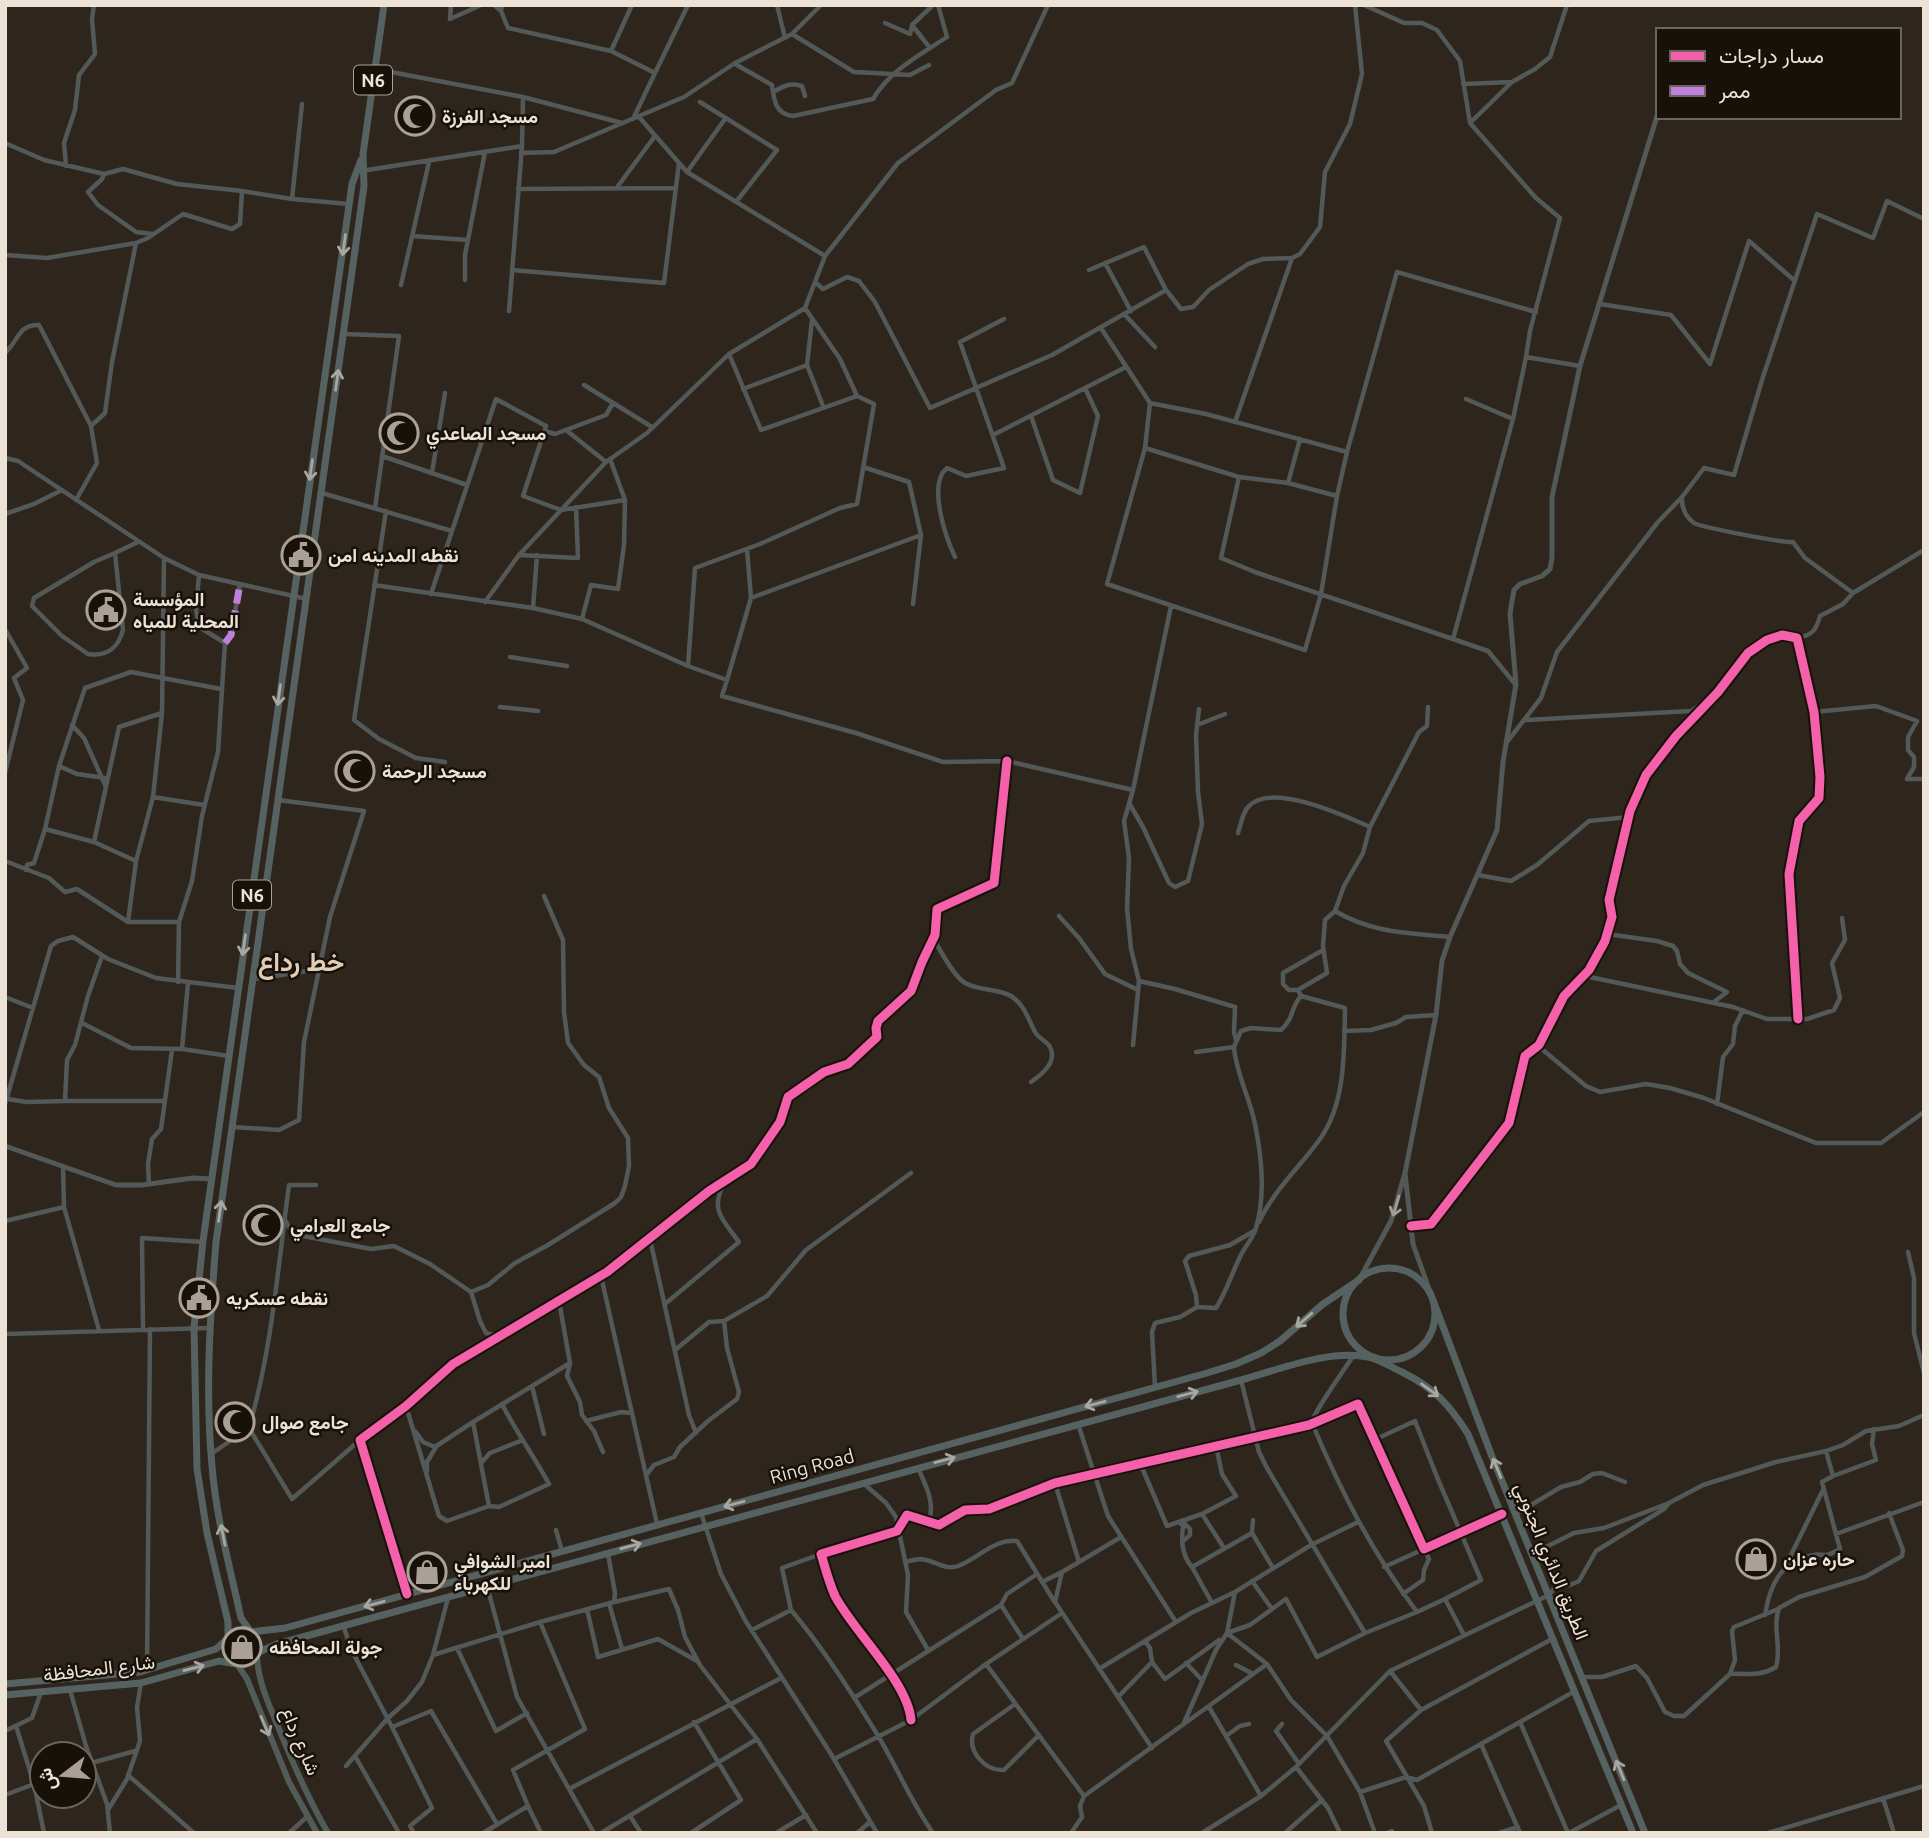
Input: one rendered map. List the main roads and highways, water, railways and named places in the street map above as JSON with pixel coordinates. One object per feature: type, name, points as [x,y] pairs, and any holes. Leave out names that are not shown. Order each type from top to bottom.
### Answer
[{"type":"main road","name":"N6","points":[[228,1638],[228,1622],[207,1533],[197,1469],[194,1328],[211,1179],[349,204],[363,155],[384,5]]},
{"type":"main road","name":"N6","points":[[251,1632],[241,1618],[221,1530],[211,1454],[209,1328],[216,1242],[364,186],[360,171]]},
{"type":"main road","points":[[303,530],[316,533]]},
{"type":"main road","points":[[268,777],[281,781]]},
{"type":"main road","points":[[258,850],[271,855]]},
{"type":"main road","points":[[203,1241],[216,1242]]},
{"type":"main road","points":[[1386,1268],[1415,1276],[1426,1287],[1433,1300],[1436,1315],[1433,1330],[1426,1343],[1414,1354],[1400,1360],[1385,1361],[1371,1357],[1358,1348],[1349,1336],[1344,1322],[1344,1306],[1349,1292],[1359,1280],[1371,1272],[1386,1268]]},
{"type":"main road","name":"Ring Road","points":[[251,1632],[285,1628],[1236,1364],[1280,1341],[1323,1304],[1359,1280]]},
{"type":"main road","name":"الطريق الدائري الجنوبي","points":[[1433,1300],[1645,1833]]},
{"type":"main road","name":"Ring Road","points":[[258,1654],[277,1644],[343,1625],[1078,1423],[1324,1358],[1354,1355],[1371,1357]]},
{"type":"main road","name":"الطريق الدائري الجنوبي","points":[[1371,1357],[1435,1391],[1451,1408],[1468,1434],[1633,1833]]},
{"type":"main road","points":[[565,1551],[570,1563]]},
{"type":"main road","points":[[215,1568],[229,1563]]},
{"type":"main road","points":[[236,1631],[251,1632],[258,1640],[258,1654],[248,1663],[237,1664],[226,1653],[228,1638],[236,1631]]},
{"type":"main road","name":"شارع المحافظة","points":[[5,1684],[146,1670],[216,1649],[228,1638]]},
{"type":"main road","name":"شارع رداع","points":[[258,1654],[257,1670],[272,1714],[298,1776],[328,1833]]},
{"type":"main road","name":"شارع المحافظة","points":[[5,1695],[141,1683],[219,1661],[237,1664]]},
{"type":"main road","name":"شارع رداع","points":[[237,1664],[247,1679],[289,1782],[317,1833]]},
{"type":"main road","points":[[101,1676],[102,1687]]},
{"type":"place","name":"مسجد الفرزة","points":[[415,116]]},
{"type":"place","name":"مسجد الصاعدي","points":[[399,433]]},
{"type":"place","name":"نقطه المدينه امن","points":[[301,555]]},
{"type":"place","name":"المؤسسة المحلية للمياه","points":[[106,610]]},
{"type":"place","name":"مسجد الرحمة","points":[[355,771]]},
{"type":"place","name":"جامع العرامي","points":[[263,1225]]},
{"type":"place","name":"نقطه عسكريه","points":[[199,1298]]},
{"type":"place","name":"جامع صوال","points":[[235,1422]]},
{"type":"place","name":"حاره عزان","points":[[1756,1559]]},
{"type":"place","name":"امير الشوافي للكهرباء","points":[[427,1572]]},
{"type":"place","name":"جولة المحافظه","points":[[242,1647]]},
{"type":"district","name":"خط رداع","points":[[301,961]]}]
